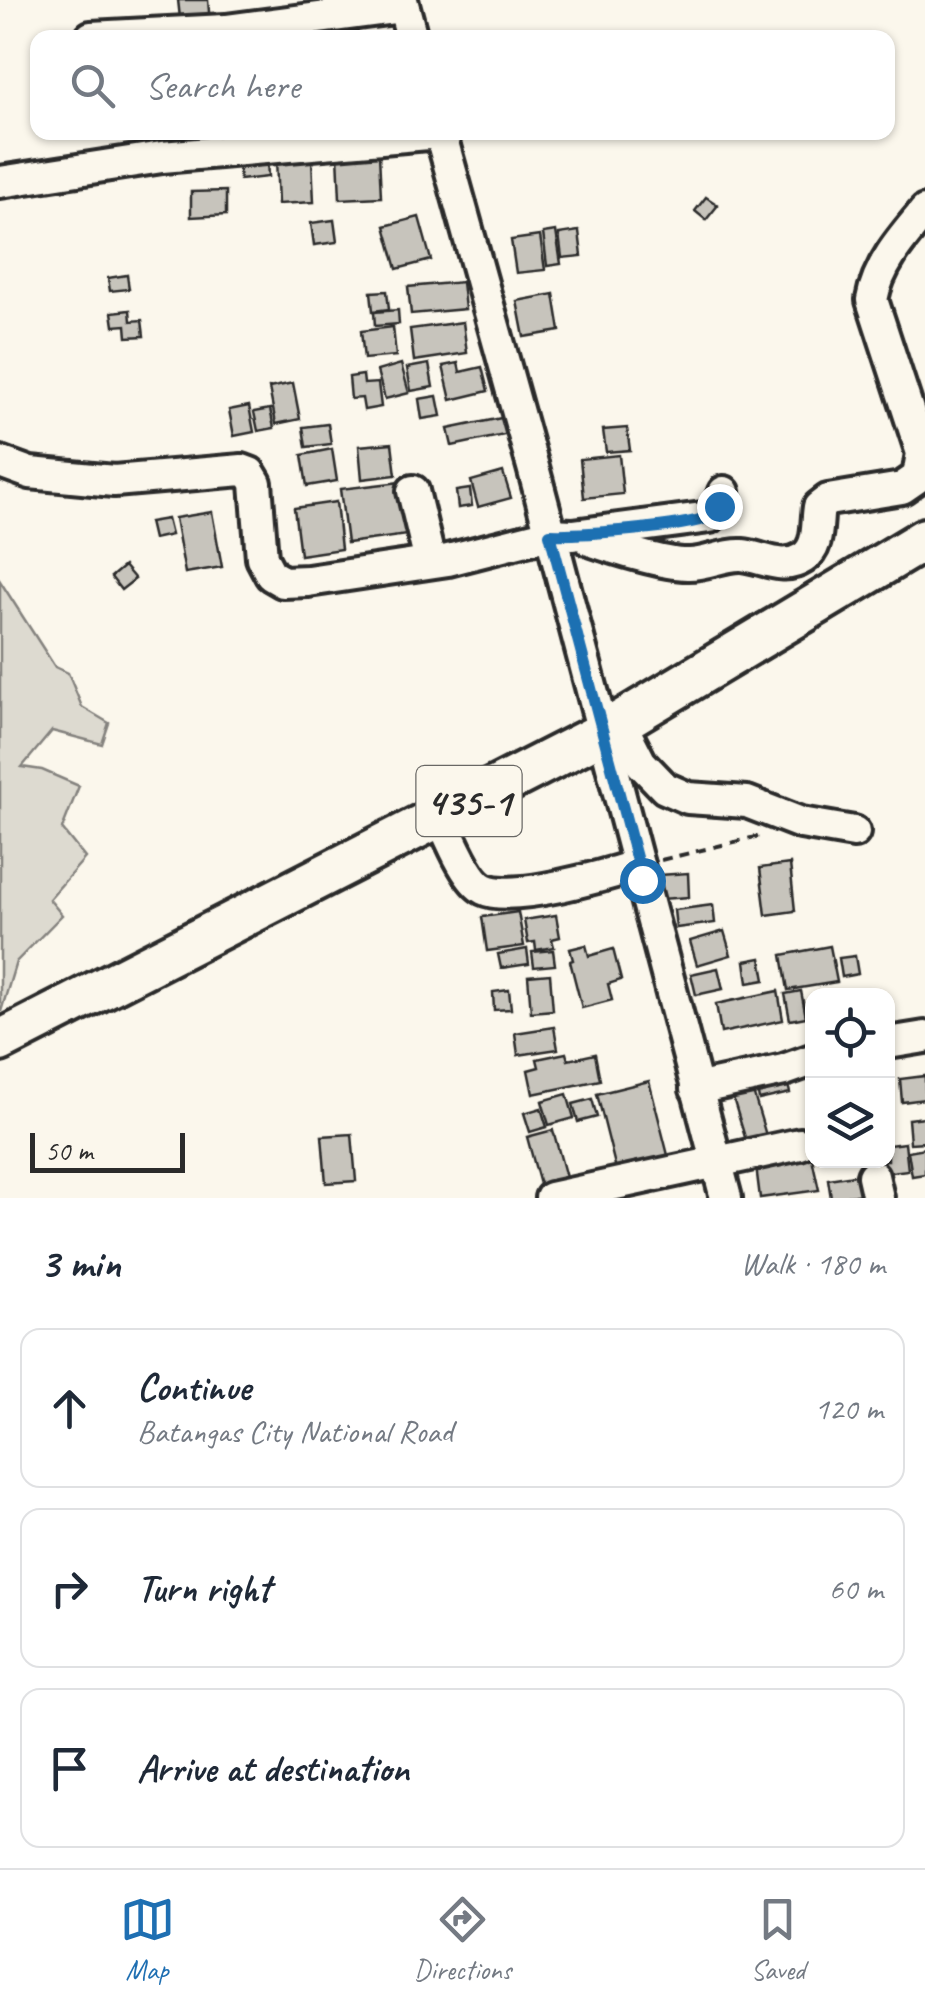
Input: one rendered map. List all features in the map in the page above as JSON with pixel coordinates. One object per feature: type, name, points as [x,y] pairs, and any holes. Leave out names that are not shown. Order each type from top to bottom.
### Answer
[{"type":"main road","name":"435-1","points":[[0,1041],[611,728],[925,539]]},
{"type":"street","points":[[226,30],[402,3],[410,30]]},
{"type":"street","points":[[0,182],[162,157],[359,140]]},
{"type":"street","points":[[442,140],[562,534],[611,728],[638,866],[726,1198]]},
{"type":"street","points":[[562,534],[669,564],[692,564],[731,555],[788,562],[804,558],[813,547],[819,507],[828,500],[902,488],[918,477],[922,453],[872,300],[875,282],[900,241],[925,211]]},
{"type":"street","points":[[0,462],[30,473],[114,481],[242,470],[250,473],[256,483],[262,558],[272,576],[283,582],[430,562],[562,534],[710,516],[724,492]]},
{"type":"street","points":[[413,491],[430,562]]},
{"type":"street","points":[[611,728],[665,788],[688,798],[747,802],[801,823],[854,832]]},
{"type":"street","points":[[440,816],[472,878],[485,890],[504,893],[582,882],[638,866]]},
{"type":"street","points":[[895,1042],[925,1037]]},
{"type":"street","points":[[696,1089],[805,1062]]},
{"type":"street","points":[[551,1198],[800,1144]]},
{"type":"path","points":[[638,866],[801,823]]},
{"type":"shaded area","points":[[0,581],[55,667],[68,673],[82,707],[109,723],[102,744],[52,731],[22,767],[42,770],[79,786],[62,829],[85,858],[49,899],[62,915],[16,962],[0,1015]]},
{"type":"building","points":[[178,0],[208,0],[210,24],[181,27]]},
{"type":"building","points":[[379,154],[381,197],[340,199],[338,155]]},
{"type":"building","points":[[312,158],[314,202],[278,204],[276,159]]},
{"type":"building","points":[[267,160],[268,177],[240,180],[238,163]]},
{"type":"building","points":[[226,191],[226,215],[191,217],[191,192]]},
{"type":"building","points":[[706,197],[718,205],[706,220],[695,211]]},
{"type":"building","points":[[419,217],[431,260],[397,269],[385,226]]},
{"type":"building","points":[[334,220],[337,242],[314,245],[311,223]]},
{"type":"building","points":[[556,231],[561,264],[547,266],[543,233]]},
{"type":"building","points":[[579,231],[582,256],[562,258],[559,234]]},
{"type":"building","points":[[540,236],[545,270],[516,273],[511,240]]},
{"type":"building","points":[[127,275],[129,289],[110,291],[108,278]]},
{"type":"building","points":[[462,282],[465,309],[411,314],[408,287]]},
{"type":"building","points":[[387,291],[389,309],[373,311],[371,292]]},
{"type":"building","points":[[554,294],[560,331],[524,337],[517,301]]},
{"type":"building","points":[[130,310],[131,321],[142,320],[144,336],[127,337],[126,325],[114,326],[112,312]]},
{"type":"building","points":[[398,310],[399,324],[375,326],[374,312]]},
{"type":"building","points":[[463,322],[467,353],[414,361],[410,329]]},
{"type":"building","points":[[393,327],[396,356],[364,359],[361,331]]},
{"type":"building","points":[[458,363],[460,372],[482,367],[488,391],[451,400],[443,366]]},
{"type":"building","points":[[401,364],[409,393],[385,399],[377,371]]},
{"type":"building","points":[[429,364],[433,387],[411,391],[407,368]]},
{"type":"building","points":[[363,375],[364,384],[378,383],[381,407],[364,410],[362,398],[351,399],[349,377]]},
{"type":"building","points":[[293,383],[300,419],[276,424],[269,388]]},
{"type":"building","points":[[437,396],[441,416],[422,419],[419,399]]},
{"type":"building","points":[[249,406],[254,432],[234,436],[229,410]]},
{"type":"building","points":[[270,409],[274,428],[258,431],[254,412]]},
{"type":"building","points":[[506,417],[509,434],[452,446],[448,429]]},
{"type":"building","points":[[328,424],[331,444],[306,447],[303,427]]},
{"type":"building","points":[[627,428],[630,450],[606,452],[603,430]]},
{"type":"building","points":[[392,443],[396,475],[362,479],[359,446]]},
{"type":"building","points":[[332,449],[337,481],[307,486],[302,455]]},
{"type":"building","points":[[619,455],[623,494],[584,498],[580,459]]},
{"type":"building","points":[[503,472],[511,498],[478,507],[471,481]]},
{"type":"building","points":[[401,482],[407,535],[347,543],[340,489]]},
{"type":"building","points":[[470,489],[472,506],[458,508],[456,491]]},
{"type":"building","points":[[336,502],[341,549],[300,555],[294,508]]},
{"type":"building","points":[[212,512],[222,567],[185,573],[175,518]]},
{"type":"building","points":[[167,519],[171,535],[153,539],[149,522]]},
{"type":"building","points":[[124,566],[135,579],[121,590],[111,577]]},
{"type":"building","points":[[790,864],[795,911],[766,915],[760,868]]},
{"type":"building","points":[[688,873],[689,897],[661,899],[660,875]]},
{"type":"building","points":[[713,905],[715,923],[676,928],[674,910]]},
{"type":"building","points":[[518,912],[524,946],[487,951],[482,917]]},
{"type":"building","points":[[556,915],[560,937],[552,939],[554,947],[536,950],[535,942],[528,943],[524,920]]},
{"type":"building","points":[[724,931],[731,955],[697,965],[690,941]]},
{"type":"building","points":[[586,945],[589,956],[613,949],[621,980],[608,984],[612,1000],[582,1008],[570,949]]},
{"type":"building","points":[[830,946],[837,982],[788,990],[782,955]]},
{"type":"building","points":[[527,949],[529,964],[501,968],[498,954]]},
{"type":"building","points":[[553,950],[555,965],[534,967],[532,952]]},
{"type":"building","points":[[855,956],[858,974],[842,977],[839,958]]},
{"type":"building","points":[[761,958],[765,980],[748,983],[745,961]]},
{"type":"building","points":[[718,968],[723,989],[696,995],[691,974]]},
{"type":"building","points":[[550,974],[553,1010],[531,1012],[528,976]]},
{"type":"building","points":[[509,990],[511,1009],[494,1010],[493,992]]},
{"type":"building","points":[[778,991],[783,1020],[721,1033],[716,1004]]},
{"type":"building","points":[[801,991],[805,1017],[790,1020],[785,994]]},
{"type":"building","points":[[554,1027],[558,1049],[518,1055],[515,1033]]},
{"type":"building","points":[[566,1053],[568,1060],[595,1054],[600,1080],[533,1094],[528,1070],[539,1067],[537,1059]]},
{"type":"building","points":[[786,1076],[790,1093],[759,1100],[756,1082]]},
{"type":"building","points":[[925,1076],[925,1099],[902,1102],[900,1079]]},
{"type":"building","points":[[649,1081],[670,1163],[618,1177],[597,1094]]},
{"type":"building","points":[[753,1092],[768,1142],[748,1147],[733,1098]]},
{"type":"building","points":[[567,1094],[574,1118],[549,1125],[542,1101]]},
{"type":"building","points":[[592,1099],[597,1117],[578,1122],[573,1104]]},
{"type":"building","points":[[541,1108],[547,1127],[530,1132],[524,1113]]},
{"type":"building","points":[[925,1117],[925,1142],[910,1143],[908,1119]]},
{"type":"building","points":[[553,1130],[567,1181],[541,1188],[527,1137]]},
{"type":"building","points":[[352,1134],[356,1181],[326,1183],[322,1136]]},
{"type":"building","points":[[905,1143],[908,1170],[883,1173],[883,1168],[895,1168],[895,1144]]},
{"type":"building","points":[[925,1148],[925,1174],[912,1176],[908,1151]]},
{"type":"building","points":[[805,1159],[805,1168],[814,1168],[819,1190],[760,1198],[756,1166]]},
{"type":"building","points":[[861,1174],[864,1194],[831,1198],[828,1179]]},
{"type":"route","points":[[642,880],[550,534],[573,535],[686,522],[710,516],[719,506]]}]
